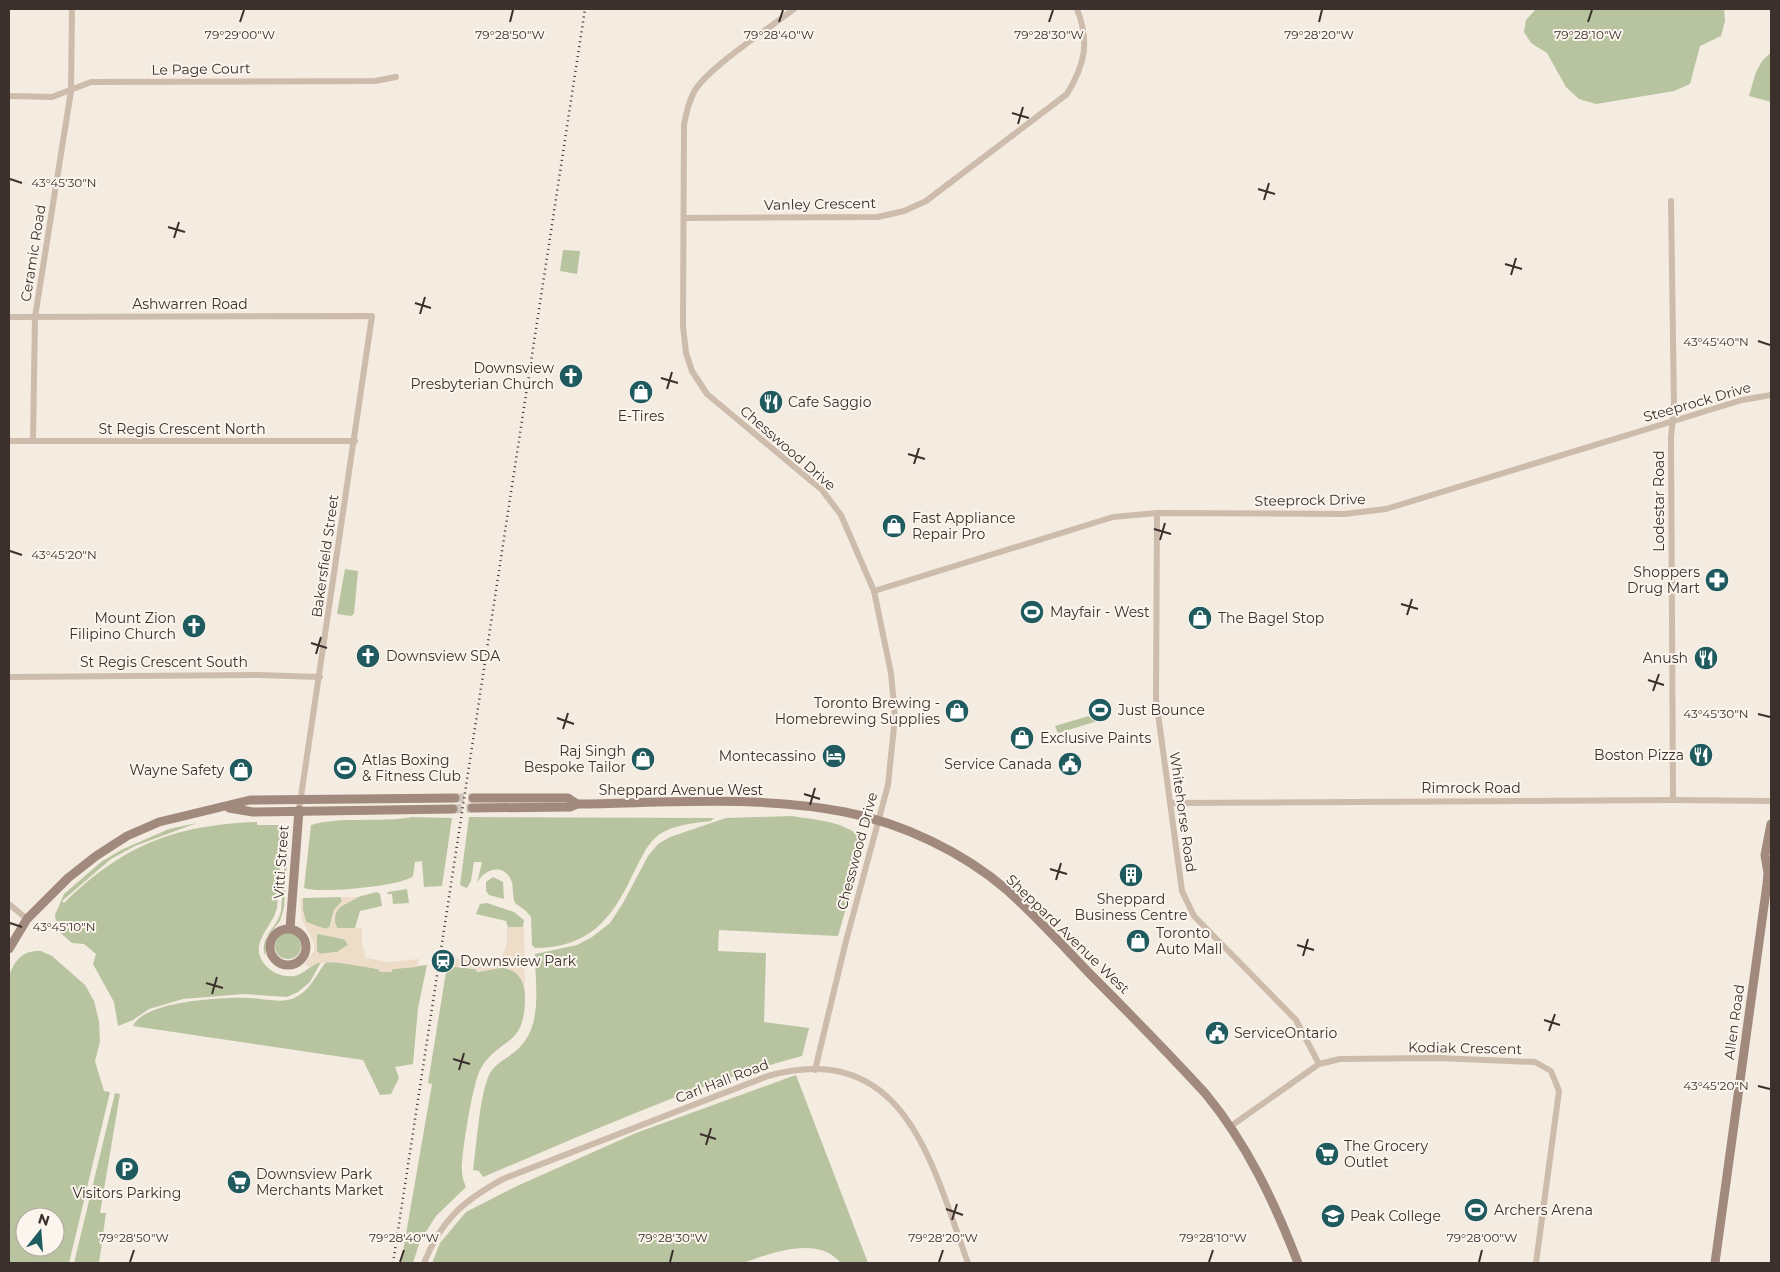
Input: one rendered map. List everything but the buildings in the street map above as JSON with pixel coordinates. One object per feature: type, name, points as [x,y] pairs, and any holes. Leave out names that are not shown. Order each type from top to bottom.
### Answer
[{"type":"main road","points":[[9,949],[27,919],[68,878],[96,856],[127,836],[159,822],[193,812],[224,808],[250,800],[300,798],[455,798]]},
{"type":"main road","name":"Sheppard Avenue West","points":[[473,798],[568,798],[577,804]]},
{"type":"main road","name":"Sheppard Avenue West","points":[[472,808],[570,807],[577,804],[746,802],[807,806],[845,812],[879,821],[915,834],[946,850],[1006,889],[1174,1059],[1231,1126],[1262,1179],[1298,1263]]},
{"type":"main road","points":[[224,808],[252,812],[453,809]]},
{"type":"main road","name":"Vitti Street","points":[[290,928],[299,810]]},
{"type":"main road","name":"Allen Road","points":[[1715,1263],[1770,871],[1765,855],[1771,824]]},
{"type":"main road","points":[[290,928],[302,934],[307,946],[306,952],[298,962],[286,965],[275,959],[270,948],[270,941],[278,931],[290,928]]},
{"type":"street","name":"Ceramic Road","points":[[33,442],[35,317],[71,90],[72,9]]},
{"type":"street","name":"Chesswood Drive","points":[[794,9],[707,76],[694,90],[688,105],[684,125],[683,326],[686,353],[692,371],[707,394],[826,495],[848,527],[874,591],[891,673],[895,717],[893,754],[879,821],[846,941],[815,1070]]},
{"type":"street","name":"Vanley Crescent","points":[[685,218],[878,217],[904,211],[926,201],[1067,94],[1077,77],[1083,59],[1085,34],[1077,9]]},
{"type":"street","name":"Le Page Court","points":[[9,96],[52,97],[91,82],[375,81],[396,77]]},
{"type":"street","name":"Lodestar Road","points":[[1671,201],[1673,800]]},
{"type":"street","name":"Ashwarren Road","points":[[9,317],[372,316]]},
{"type":"street","name":"Bakersfield Street","points":[[300,798],[320,677],[372,316]]},
{"type":"street","name":"Steeprock Drive","points":[[874,591],[1100,520],[1157,513],[1372,512],[1742,400],[1771,396]]},
{"type":"street","name":"St Regis Crescent North","points":[[9,441],[355,441]]},
{"type":"street","name":"Whitehorse Road","points":[[1157,513],[1156,699],[1172,803],[1179,873],[1188,907],[1296,1020],[1319,1064]]},
{"type":"street","name":"St Regis Crescent South","points":[[9,677],[305,675],[320,677]]},
{"type":"street","name":"Vitti Street","points":[[299,810],[300,798]]},
{"type":"street","name":"Rimrock Road","points":[[1172,803],[1771,801]]},
{"type":"street","points":[[9,904],[27,919]]},
{"type":"street","name":"Kodiak Crescent","points":[[1231,1126],[1319,1064],[1340,1059],[1438,1058],[1535,1062],[1551,1071],[1559,1091],[1536,1263]]},
{"type":"street","name":"Carl Hall Road","points":[[424,1263],[437,1236],[451,1215],[475,1195],[503,1179],[768,1076],[796,1070],[815,1070],[846,1074],[866,1082],[882,1092],[900,1109],[930,1158],[968,1263]]},
{"type":"green space","points":[[1536,9],[1724,9],[1725,21],[1721,36],[1700,46],[1690,84],[1674,91],[1596,104],[1579,99],[1566,87],[1547,53],[1531,43],[1524,32],[1526,20]]},
{"type":"green space","points":[[1771,53],[1771,102],[1749,96],[1759,67]]},
{"type":"green space","points":[[563,250],[580,251],[577,274],[560,271]]},
{"type":"green space","points":[[345,569],[358,571],[354,614],[351,616],[337,614]]},
{"type":"green space","points":[[1099,713],[1101,720],[1058,733],[1055,726]]},
{"type":"green space","points":[[792,816],[840,825],[857,834],[863,841],[860,859],[838,936],[719,930],[718,951],[766,953],[764,1022],[809,1028],[802,1056],[680,1095],[483,1177],[479,1171],[473,1170],[481,1108],[489,1075],[495,1066],[520,1047],[532,1027],[536,1003],[535,954],[577,945],[592,937],[610,923],[648,856],[658,844],[670,837],[726,818]]},
{"type":"green space","points":[[412,817],[452,818],[442,886],[424,887],[422,861],[415,862],[413,876],[394,883],[326,890],[304,888],[311,825],[322,822],[387,820]]},
{"type":"green space","points":[[469,817],[714,818],[711,821],[675,827],[656,837],[645,850],[615,906],[606,919],[595,929],[569,943],[553,947],[535,948],[532,945],[531,917],[515,903],[512,883],[507,874],[503,871],[493,870],[480,878],[477,883],[482,862],[474,862],[471,881],[467,888],[460,885]]},
{"type":"green space","points":[[257,822],[257,825],[279,825],[282,835],[277,908],[259,944],[259,952],[268,968],[283,975],[298,975],[321,962],[310,982],[298,992],[287,997],[244,994],[183,999],[149,1009],[133,1020],[118,1026],[114,1002],[93,964],[96,954],[84,944],[72,943],[57,930],[55,915],[64,894],[101,862],[121,850],[169,829],[197,823],[135,846],[111,859],[62,901],[64,903],[108,866],[152,842],[201,828]]},
{"type":"green space","points":[[289,828],[284,908],[280,921],[267,937],[265,956],[264,943],[266,938],[276,923],[281,911],[287,829]]},
{"type":"green space","points":[[493,877],[503,882],[504,899],[489,895],[486,891],[486,882]]},
{"type":"green space","points":[[407,889],[409,903],[393,904],[392,894],[387,894],[388,892]]},
{"type":"green space","points":[[377,892],[380,894],[382,906],[360,911],[355,928],[337,928],[336,912],[340,907],[346,902]]},
{"type":"green space","points":[[340,897],[342,901],[334,910],[329,929],[320,928],[306,922],[303,911],[303,898]]},
{"type":"green space","points":[[487,903],[514,912],[524,920],[523,927],[508,927],[506,921],[476,914],[480,904]]},
{"type":"green space","points":[[288,933],[297,937],[301,946],[297,955],[288,959],[279,955],[275,946],[279,937]]},
{"type":"green space","points":[[318,933],[347,940],[348,945],[337,952],[320,954],[317,951],[316,935]]},
{"type":"green space","points":[[41,951],[52,956],[85,985],[94,1001],[99,1021],[100,1042],[95,1061],[104,1091],[110,1092],[69,1263],[9,1263],[9,976],[20,957],[29,952]]},
{"type":"green space","points":[[326,962],[350,963],[391,972],[393,969],[427,965],[418,1008],[413,1064],[395,1067],[399,1078],[391,1094],[380,1095],[363,1060],[133,1026],[140,1018],[152,1011],[186,1002],[237,998],[289,1000],[305,991]]},
{"type":"green space","points":[[447,966],[475,969],[478,972],[501,967],[514,971],[520,977],[524,986],[524,1014],[516,1034],[487,1060],[477,1077],[463,1151],[462,1174],[466,1187],[436,1216],[420,1241],[413,1263],[401,1263],[432,1084],[428,1083]]},
{"type":"green space","points":[[796,1075],[868,1263],[841,1263],[831,1255],[820,1250],[807,1248],[780,1251],[743,1263],[432,1263],[440,1243],[466,1212],[517,1186],[636,1133]]},
{"type":"green space","points":[[115,1093],[120,1094],[100,1213],[106,1213],[99,1263],[74,1263]]},
{"type":"shaded area","points":[[340,897],[359,897],[340,907],[335,913],[334,921],[337,928],[362,928],[362,944],[366,958],[389,962],[419,959],[417,967],[380,972],[378,969],[334,962],[316,963],[310,968],[305,963],[314,951],[314,943],[302,920],[300,899],[303,898],[303,911],[306,922],[326,929],[331,926],[334,910],[343,901]],"holes":[[[317,934],[344,939],[348,945],[337,952],[320,954],[317,952]]]},
{"type":"shaded area","points":[[507,927],[524,927],[525,986],[518,974],[506,967],[478,972],[476,969],[448,966],[449,958],[477,961],[501,959],[507,944]]},
{"type":"tunnel","points":[[455,798],[473,798]]},
{"type":"tunnel","points":[[453,809],[472,808]]},
{"type":"railway","points":[[393,1263],[585,9]]},
{"type":"place","name":"Downsview Presbyterian Church","points":[[571,376]]},
{"type":"place","name":"E-Tires","points":[[641,392]]},
{"type":"place","name":"Cafe Saggio","points":[[771,402]]},
{"type":"place","name":"Fast Appliance Repair Pro","points":[[894,526]]},
{"type":"place","name":"Shoppers Drug Mart","points":[[1717,580]]},
{"type":"place","name":"Mayfair - West","points":[[1032,612]]},
{"type":"place","name":"The Bagel Stop","points":[[1200,618]]},
{"type":"place","name":"Mount Zion Filipino Church","points":[[194,626]]},
{"type":"place","name":"Downsview SDA","points":[[368,656]]},
{"type":"place","name":"Anush","points":[[1706,658]]},
{"type":"place","name":"Just Bounce","points":[[1100,710]]},
{"type":"place","name":"Toronto Brewing - Homebrewing Supplies","points":[[957,711]]},
{"type":"place","name":"Exclusive Paints","points":[[1022,738]]},
{"type":"place","name":"Boston Pizza","points":[[1701,755]]},
{"type":"place","name":"Montecassino","points":[[834,756]]},
{"type":"place","name":"Raj Singh Bespoke Tailor","points":[[643,759]]},
{"type":"place","name":"Service Canada","points":[[1070,764]]},
{"type":"place","name":"Atlas Boxing & Fitness Club","points":[[345,768]]},
{"type":"place","name":"Wayne Safety","points":[[241,770]]},
{"type":"place","name":"Sheppard Business Centre","points":[[1131,875]]},
{"type":"place","name":"Toronto Auto Mall","points":[[1138,941]]},
{"type":"place","name":"Downsview Park","points":[[443,961]]},
{"type":"place","name":"ServiceOntario","points":[[1217,1033]]},
{"type":"place","name":"The Grocery Outlet","points":[[1327,1154]]},
{"type":"place","name":"Visitors Parking","points":[[127,1169]]},
{"type":"place","name":"Downsview Park Merchants Market","points":[[239,1182]]},
{"type":"place","name":"Archers Arena","points":[[1476,1210]]},
{"type":"place","name":"Peak College","points":[[1333,1216]]}]
